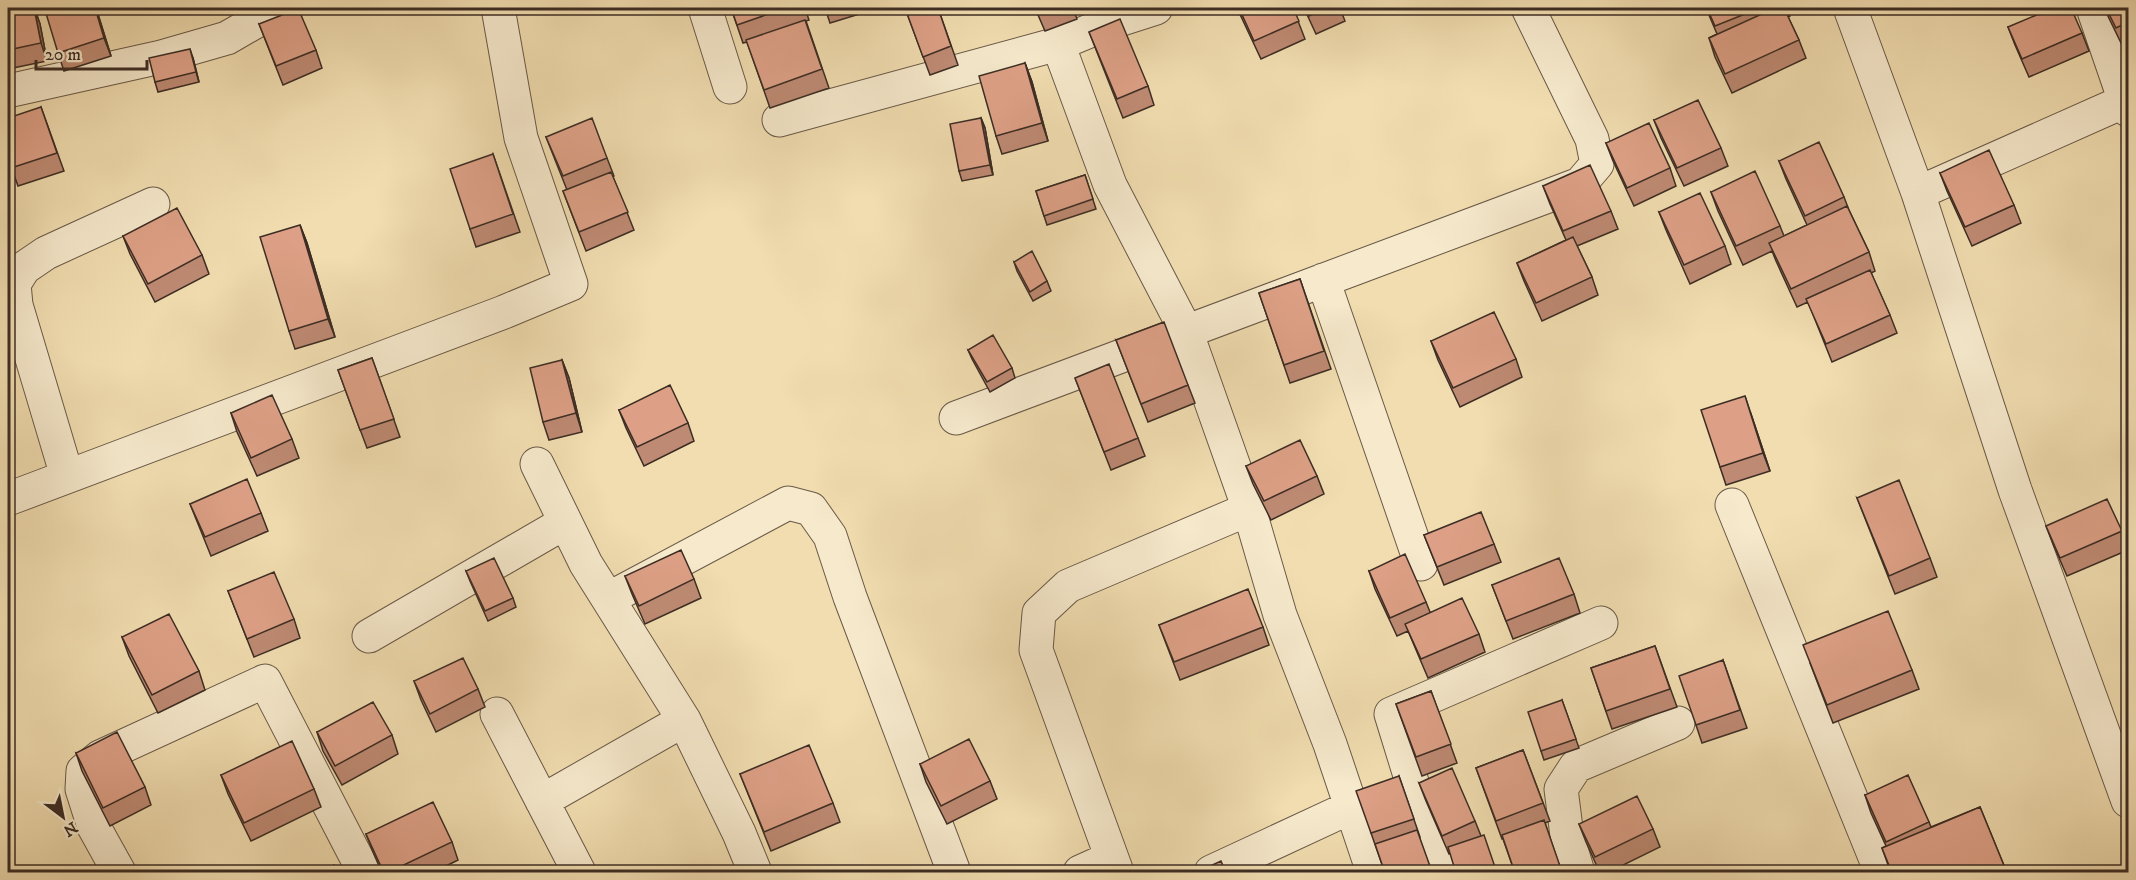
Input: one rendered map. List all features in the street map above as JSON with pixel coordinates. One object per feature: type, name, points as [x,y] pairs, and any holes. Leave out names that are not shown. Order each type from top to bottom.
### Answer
[{"type":"street","points":[[8,91],[161,57],[227,38],[279,8]]},
{"type":"street","points":[[8,499],[504,312],[571,284],[520,138],[498,8]]},
{"type":"street","points":[[705,8],[730,87]]},
{"type":"street","points":[[779,120],[1058,44],[1106,24],[1156,8]]},
{"type":"street","points":[[956,418],[1580,184],[1597,164],[1592,139],[1528,8]]},
{"type":"street","points":[[1850,8],[1918,194],[2015,490],[2128,801]]},
{"type":"street","points":[[1918,194],[2127,106],[2093,8]]},
{"type":"street","points":[[1058,44],[1110,185],[1186,331],[1249,509],[1280,615],[1330,744],[1373,873]]},
{"type":"street","points":[[67,476],[16,305],[14,284],[24,268],[46,253],[153,204]]},
{"type":"street","points":[[1323,280],[1422,564]]},
{"type":"street","points":[[537,464],[586,564],[684,720],[739,833],[755,873]]},
{"type":"street","points":[[608,599],[788,503],[811,509],[830,536],[854,608],[954,873]]},
{"type":"street","points":[[1732,505],[1881,873]]},
{"type":"street","points":[[1080,873],[1114,865],[1036,650],[1039,613],[1068,586],[1249,509]]},
{"type":"street","points":[[369,636],[564,523]]},
{"type":"street","points":[[1444,873],[1424,821],[1391,714],[1601,623]]},
{"type":"street","points":[[119,873],[94,827],[82,789],[83,771],[100,757],[265,681],[364,873]]},
{"type":"street","points":[[497,714],[579,873]]},
{"type":"street","points":[[542,801],[684,720]]},
{"type":"street","points":[[1578,873],[1567,836],[1561,789],[1566,781],[1576,766],[1678,723]]},
{"type":"street","points":[[1211,873],[1352,807]]},
{"type":"building","points":[[34,8],[41,43],[8,50],[8,11]]},
{"type":"building","points":[[95,8],[104,38],[58,53],[45,10]]},
{"type":"building","points":[[279,8],[298,8],[316,50],[276,66],[259,24],[282,15]]},
{"type":"building","points":[[731,8],[786,8],[737,25]]},
{"type":"building","points":[[825,8],[845,8],[826,13]]},
{"type":"building","points":[[905,8],[938,8],[951,46],[923,57]]},
{"type":"building","points":[[1036,8],[1052,8],[1038,13]]},
{"type":"building","points":[[1239,8],[1293,8],[1299,21],[1254,41]]},
{"type":"building","points":[[1305,8],[1327,8],[1309,16]]},
{"type":"building","points":[[1707,8],[1760,8],[1715,26]]},
{"type":"building","points":[[1775,8],[1784,8],[1799,40],[1725,74],[1709,38]]},
{"type":"building","points":[[2053,8],[2071,8],[2082,33],[2022,59],[2008,27]]},
{"type":"building","points":[[2106,8],[2128,8],[2128,22],[2116,28]]},
{"type":"building","points":[[1120,19],[1148,86],[1117,99],[1089,32]]},
{"type":"building","points":[[805,20],[822,69],[764,90],[746,40]]},
{"type":"building","points":[[190,49],[196,72],[155,82],[149,58]]},
{"type":"building","points":[[1025,63],[1042,123],[996,136],[979,76]]},
{"type":"building","points":[[1698,100],[1721,148],[1677,168],[1654,120]]},
{"type":"building","points":[[41,107],[57,153],[11,168],[8,158],[8,118]]},
{"type":"building","points":[[592,118],[607,158],[563,176],[546,137]]},
{"type":"building","points":[[981,118],[990,165],[959,171],[950,124]]},
{"type":"building","points":[[1649,123],[1670,168],[1627,188],[1606,143]]},
{"type":"building","points":[[1819,142],[1844,197],[1805,216],[1779,161]]},
{"type":"building","points":[[1989,150],[2014,205],[1965,227],[1940,173]]},
{"type":"building","points":[[493,154],[513,214],[470,229],[450,169]]},
{"type":"building","points":[[1590,165],[1611,211],[1563,231],[1543,186]]},
{"type":"building","points":[[1755,171],[1780,226],[1736,246],[1711,192]]},
{"type":"building","points":[[611,172],[628,212],[579,232],[563,191]]},
{"type":"building","points":[[1085,175],[1093,199],[1044,216],[1036,191]]},
{"type":"building","points":[[1700,193],[1725,246],[1684,265],[1659,212]]},
{"type":"building","points":[[1847,206],[1869,252],[1791,289],[1769,243]]},
{"type":"building","points":[[177,208],[202,255],[148,284],[123,236]]},
{"type":"building","points":[[300,225],[328,319],[289,331],[260,237]]},
{"type":"building","points":[[1573,237],[1592,277],[1536,303],[1517,263]]},
{"type":"building","points":[[1032,251],[1047,281],[1030,292],[1014,262]]},
{"type":"building","points":[[1870,270],[1890,315],[1826,344],[1806,299]]},
{"type":"building","points":[[1300,279],[1324,351],[1284,365],[1259,293]]},
{"type":"building","points":[[1494,312],[1516,359],[1453,388],[1431,341]]},
{"type":"building","points":[[1164,322],[1188,385],[1141,404],[1116,340]]},
{"type":"building","points":[[993,335],[1012,368],[987,382],[968,350]]},
{"type":"building","points":[[372,358],[394,419],[360,430],[338,370]]},
{"type":"building","points":[[562,360],[576,413],[543,422],[530,368]]},
{"type":"building","points":[[1109,364],[1138,438],[1104,452],[1075,378]]},
{"type":"building","points":[[670,385],[688,423],[637,447],[619,410]]},
{"type":"building","points":[[272,395],[292,439],[251,458],[231,413]]},
{"type":"building","points":[[1745,396],[1763,453],[1720,467],[1701,410]]},
{"type":"building","points":[[1300,440],[1317,476],[1264,501],[1246,466]]},
{"type":"building","points":[[247,479],[261,513],[205,537],[190,504]]},
{"type":"building","points":[[1899,480],[1930,558],[1889,576],[1857,498]]},
{"type":"building","points":[[2107,499],[2122,531],[2060,558],[2046,526]]},
{"type":"building","points":[[1481,512],[1494,544],[1437,567],[1424,535]]},
{"type":"building","points":[[681,550],[694,579],[639,606],[625,576]]},
{"type":"building","points":[[1405,554],[1426,602],[1390,618],[1369,571]]},
{"type":"building","points":[[494,558],[513,598],[485,611],[466,571]]},
{"type":"building","points":[[1559,558],[1574,594],[1506,621],[1492,585]]},
{"type":"building","points":[[274,572],[294,619],[247,639],[228,591]]},
{"type":"building","points":[[1248,589],[1263,627],[1174,662],[1159,625]]},
{"type":"building","points":[[1462,598],[1479,634],[1421,659],[1405,624]]},
{"type":"building","points":[[1888,611],[1912,670],[1827,705],[1803,645]]},
{"type":"building","points":[[169,614],[199,671],[152,695],[122,637]]},
{"type":"building","points":[[1655,646],[1670,689],[1606,711],[1591,668]]},
{"type":"building","points":[[463,658],[478,689],[430,714],[414,681]]},
{"type":"building","points":[[1723,660],[1740,710],[1696,725],[1679,676]]},
{"type":"building","points":[[1431,691],[1451,744],[1416,757],[1396,704]]},
{"type":"building","points":[[1562,700],[1576,739],[1541,751],[1528,712]]},
{"type":"building","points":[[373,702],[392,735],[335,766],[317,732]]},
{"type":"building","points":[[117,732],[145,787],[103,808],[76,753]]},
{"type":"building","points":[[969,739],[990,781],[941,806],[920,764]]},
{"type":"building","points":[[292,741],[314,789],[244,823],[221,775]]},
{"type":"building","points":[[809,745],[833,803],[764,832],[740,774]]},
{"type":"building","points":[[1523,750],[1543,803],[1496,821],[1476,768]]},
{"type":"building","points":[[1452,768],[1475,821],[1442,836],[1419,783]]},
{"type":"building","points":[[1908,775],[1929,822],[1886,842],[1865,795]]},
{"type":"building","points":[[1399,776],[1414,819],[1371,833],[1356,791]]},
{"type":"building","points":[[1637,796],[1653,829],[1595,857],[1579,824]]},
{"type":"building","points":[[433,802],[452,842],[384,873],[366,834]]},
{"type":"building","points":[[1980,807],[2005,868],[1995,873],[1892,873],[1882,848]]},
{"type":"building","points":[[1544,820],[1561,869],[1552,873],[1515,873],[1502,835]]},
{"type":"building","points":[[1417,830],[1431,869],[1421,873],[1385,873],[1375,844]]},
{"type":"building","points":[[1484,835],[1497,873],[1456,873],[1448,847]]},
{"type":"building","points":[[1221,861],[1226,873],[1195,873]]},
{"type":"building","points":[[334,865],[337,873],[318,873]]}]
